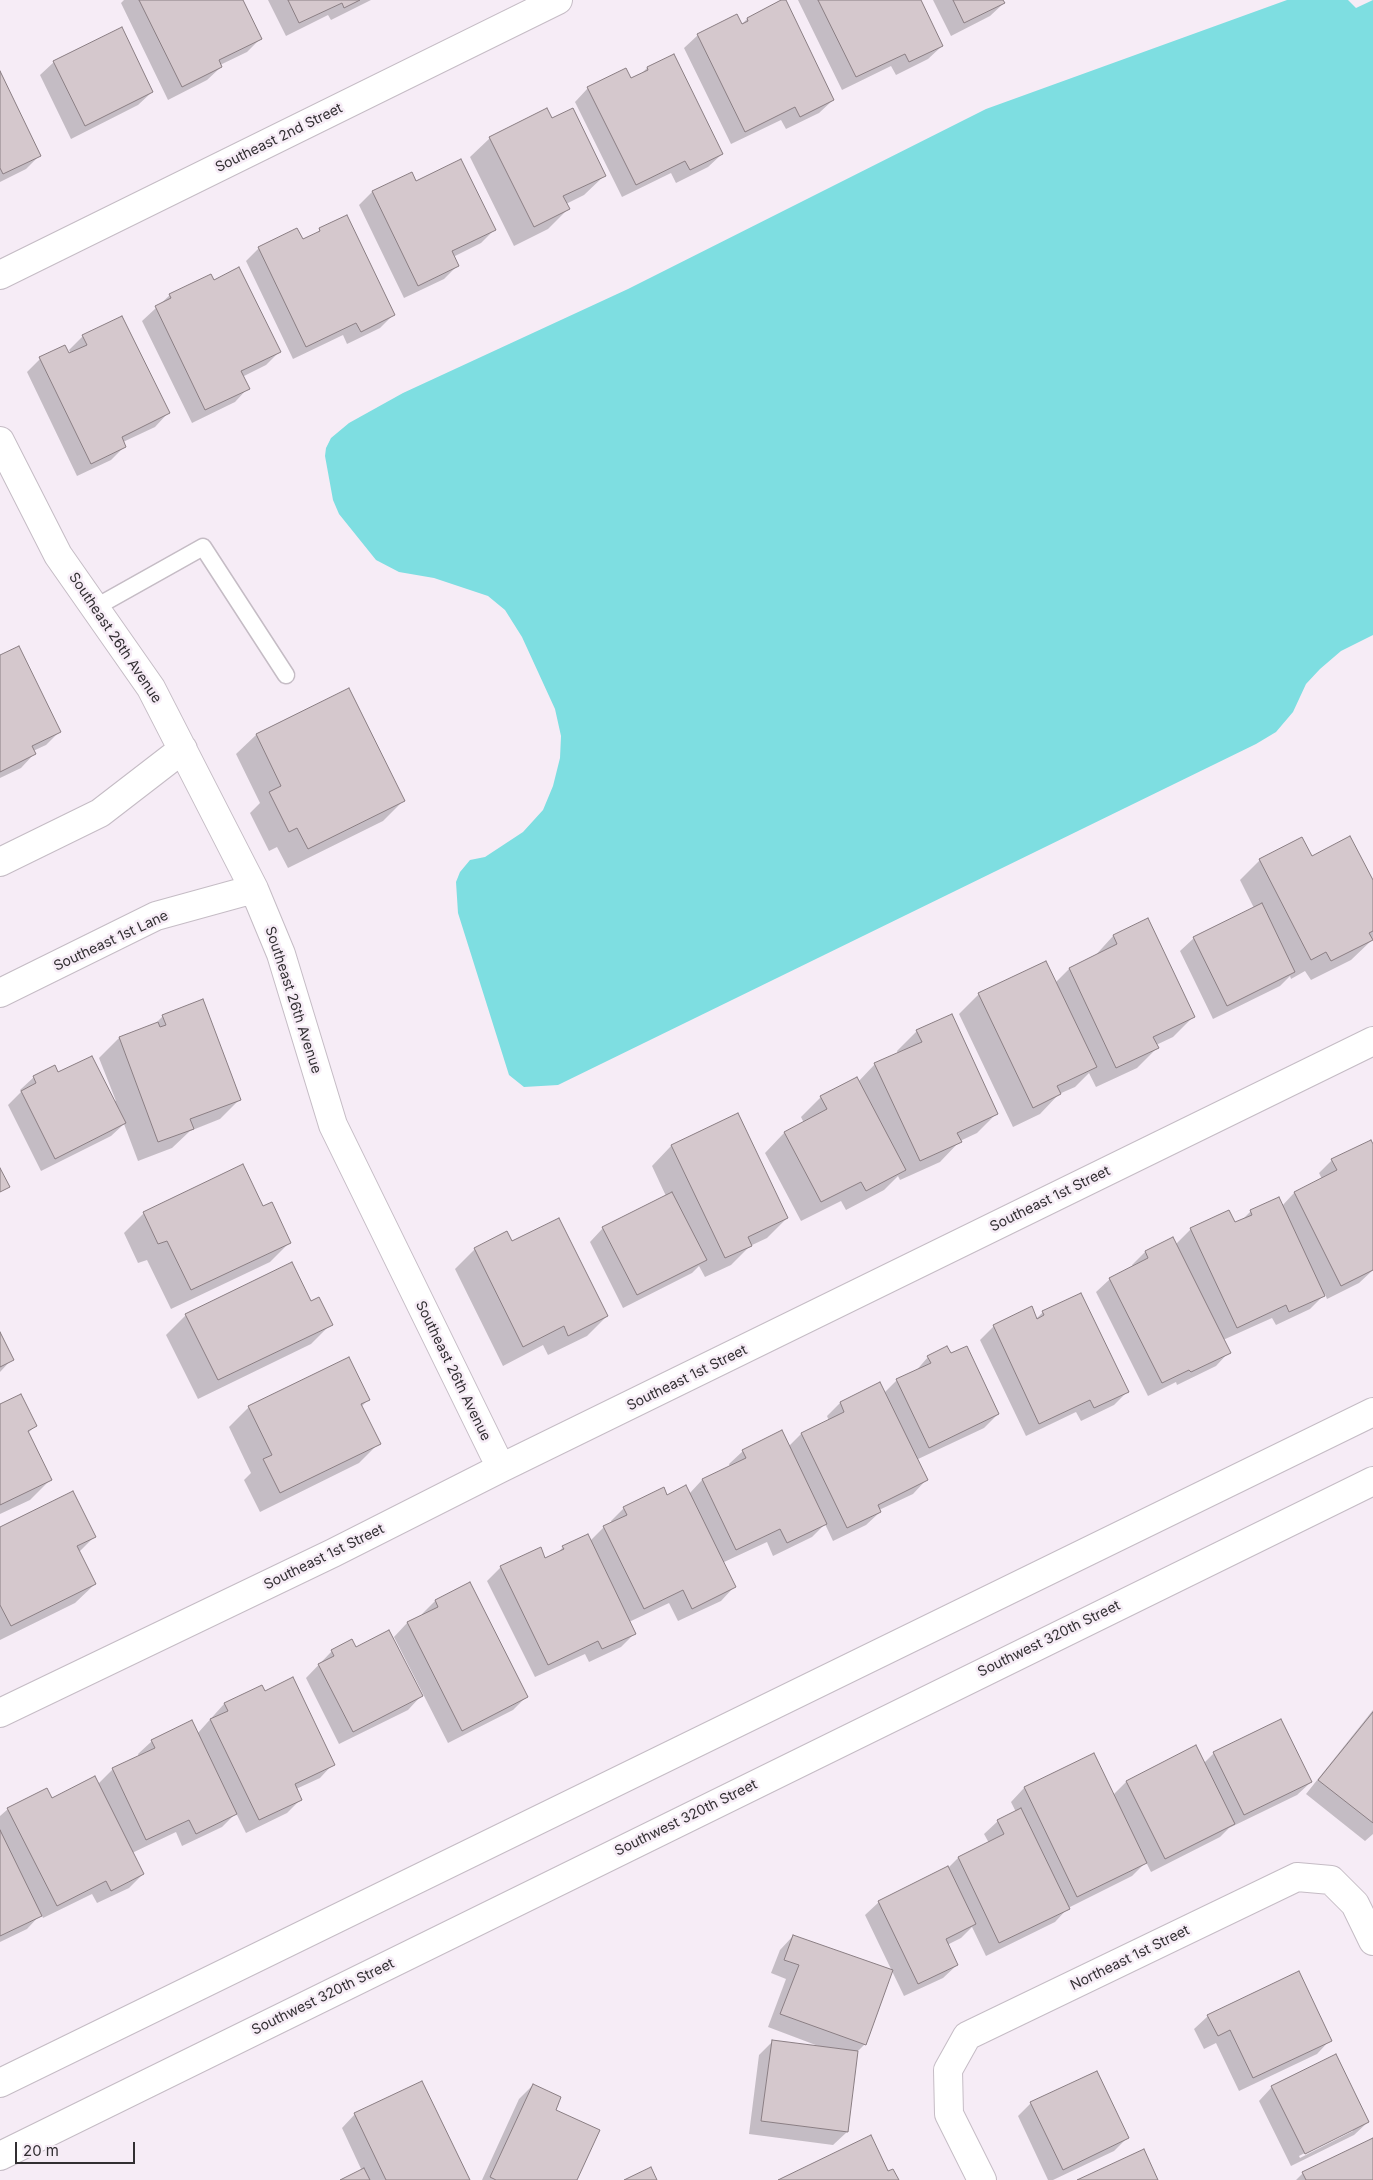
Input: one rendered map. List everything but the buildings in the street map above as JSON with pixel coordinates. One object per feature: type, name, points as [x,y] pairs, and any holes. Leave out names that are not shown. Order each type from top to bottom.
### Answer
[{"type":"street","name":"Southeast 2nd Street","points":[[0,275],[558,0]]},
{"type":"street","name":"Southeast 26th Avenue","points":[[0,441],[58,555],[151,688],[254,889],[282,954],[333,1126],[501,1468]]},
{"type":"street","points":[[0,862],[100,813],[183,749]]},
{"type":"street","name":"Southeast 1st Lane","points":[[0,993],[156,916],[254,889]]},
{"type":"street","name":"Southeast 1st Street","points":[[0,1713],[333,1553],[501,1468],[1373,1041]]},
{"type":"street","points":[[0,2083],[1373,1412]]},
{"type":"street","name":"Southwest 320th Street","points":[[0,2156],[1373,1481]]},
{"type":"street","name":"Northeast 1st Street","points":[[982,2180],[949,2114],[948,2070],[968,2036],[1297,1877],[1332,1880],[1355,1904],[1373,1941]]},
{"type":"lane","points":[[96,607],[203,547],[286,675]]},
{"type":"water","points":[[1287,0],[1348,0],[1356,8],[1373,0],[1373,635],[1341,651],[1320,669],[1306,684],[1293,712],[1276,732],[1256,744],[558,1085],[524,1087],[509,1075],[458,913],[456,882],[460,872],[470,860],[485,857],[523,832],[543,810],[553,786],[560,758],[561,736],[555,709],[522,637],[505,610],[488,596],[434,578],[399,572],[376,560],[339,514],[333,500],[325,456],[326,448],[331,438],[349,423],[403,393],[628,289],[986,109]]}]
